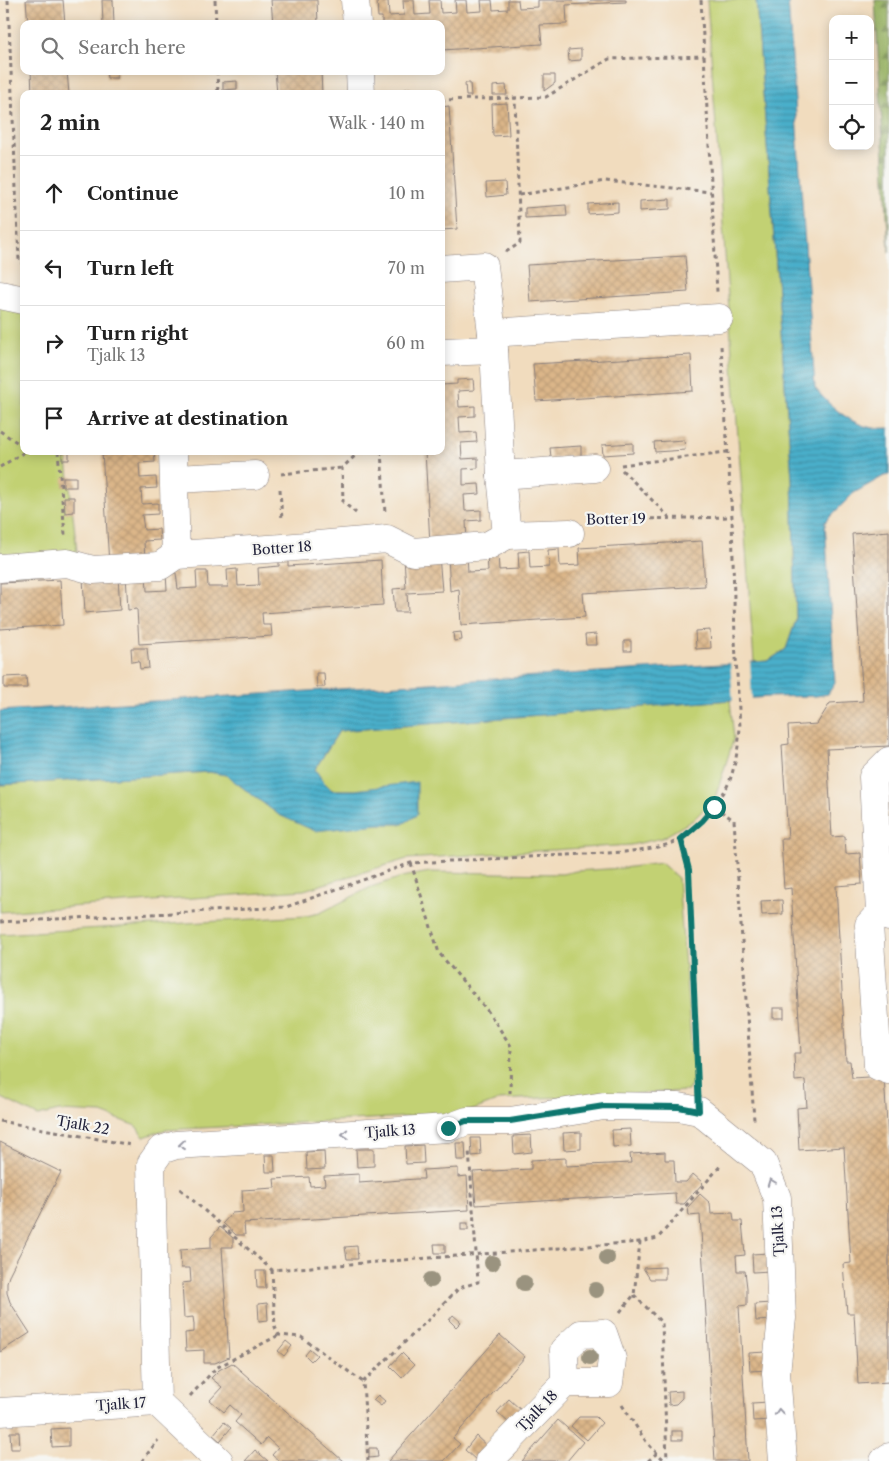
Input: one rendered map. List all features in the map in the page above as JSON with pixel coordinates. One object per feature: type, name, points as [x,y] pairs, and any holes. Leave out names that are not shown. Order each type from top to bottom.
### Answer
[{"type":"street","points":[[355,0],[357,20]]},
{"type":"street","points":[[360,75],[361,90]]},
{"type":"street","points":[[445,269],[484,266],[493,342],[501,475],[507,535]]},
{"type":"street","points":[[0,295],[20,299]]},
{"type":"street","points":[[445,351],[493,342],[719,318]]},
{"type":"street","points":[[173,455],[176,555]]},
{"type":"street","points":[[501,475],[595,468]]},
{"type":"street","points":[[175,479],[255,475]]},
{"type":"street","name":"Botter 19","points":[[387,539],[413,552],[487,546],[507,535],[570,533]]},
{"type":"street","name":"Botter 18","points":[[0,568],[67,563],[93,570],[160,566],[176,555],[387,539]]},
{"type":"street","points":[[889,761],[873,777],[884,915],[869,925],[878,1066],[889,1070]]},
{"type":"street","name":"Tjalk 13","points":[[156,1157],[176,1145],[448,1128],[466,1121],[510,1121],[604,1106],[679,1107],[699,1111],[763,1163],[777,1198],[782,1318],[776,1373],[783,1461]]},
{"type":"street","points":[[156,1157],[164,1409],[219,1461]]},
{"type":"street","points":[[603,1333],[612,1359],[609,1383]]},
{"type":"street","name":"Tjalk 18","points":[[565,1383],[564,1350],[581,1334],[603,1333]]},
{"type":"street","name":"Tjalk 18","points":[[489,1461],[565,1383],[609,1383]]},
{"type":"street","name":"Tjalk 17","points":[[0,1412],[164,1409]]},
{"type":"street","points":[[884,1461],[889,1458]]},
{"type":"path","points":[[8,0],[20,261]]},
{"type":"path","points":[[215,0],[216,20]]},
{"type":"path","points":[[445,100],[546,97],[610,59],[704,56]]},
{"type":"path","points":[[217,75],[218,90]]},
{"type":"path","points":[[484,266],[520,243],[515,99]]},
{"type":"path","points":[[519,195],[605,181],[712,192]]},
{"type":"path","points":[[0,431],[20,444]]},
{"type":"path","points":[[670,518],[618,466],[728,452]]},
{"type":"path","points":[[0,467],[20,455]]},
{"type":"path","points":[[58,455],[67,563]]},
{"type":"path","points":[[272,549],[279,474],[342,468],[356,455]]},
{"type":"path","points":[[381,455],[387,539]]},
{"type":"path","points":[[342,468],[344,502],[387,539]]},
{"type":"path","name":"Botter 19","points":[[570,533],[577,520],[732,517]]},
{"type":"path","points":[[0,922],[286,907],[411,863],[625,852],[654,848],[681,839],[702,821],[714,807],[731,778],[739,742],[740,727],[735,640]]},
{"type":"path","points":[[272,1270],[640,1242],[658,1238],[755,1126],[734,820],[714,807]]},
{"type":"path","points":[[681,839],[689,870],[699,1111]]},
{"type":"path","points":[[411,863],[439,953],[487,1010],[511,1046],[510,1121]]},
{"type":"path","name":"Tjalk 22","points":[[0,1121],[156,1157]]},
{"type":"path","points":[[368,1461],[364,1382],[459,1288],[478,1282],[466,1121]]},
{"type":"path","points":[[156,1157],[272,1270],[275,1327],[279,1335]]},
{"type":"path","points":[[603,1333],[634,1295],[640,1242]]},
{"type":"path","points":[[634,1295],[662,1323],[666,1461]]},
{"type":"path","points":[[164,1409],[216,1368],[279,1335],[301,1337],[364,1382]]},
{"type":"path","points":[[609,1383],[647,1443],[666,1461]]},
{"type":"path","points":[[648,1461],[657,1453]]},
{"type":"green space","points":[[707,0],[756,0],[792,478],[796,620],[786,649],[768,661],[754,662]]},
{"type":"green space","points":[[875,0],[889,0],[889,252]]},
{"type":"green space","points":[[0,302],[20,307],[20,455],[66,455],[79,570],[0,574]]},
{"type":"green space","points":[[730,700],[734,738],[715,798],[693,820],[662,838],[631,845],[407,859],[304,890],[0,912],[0,785],[209,772],[226,775],[279,815],[379,824],[403,824],[355,790],[332,790],[322,780],[315,769],[339,731]]},
{"type":"green space","points":[[661,863],[678,878],[693,1068],[692,1083],[688,1091],[499,1100],[463,1114],[164,1130],[144,1137],[136,1126],[102,1113],[59,1111],[38,1116],[0,1097],[0,934],[306,916],[320,913],[371,887],[402,877],[430,872],[562,874]]},
{"type":"water","points":[[756,0],[788,0],[815,388],[833,406],[861,425],[871,428],[889,428],[889,475],[854,493],[825,522],[835,683],[828,694],[768,697],[339,731],[315,769],[322,780],[332,790],[355,790],[417,782],[417,815],[403,824],[379,824],[315,831],[279,815],[226,775],[209,772],[0,785],[0,711],[768,661],[786,649],[796,620],[792,478]]},
{"type":"pier","points":[[750,659],[752,701],[733,703],[730,661]]},
{"type":"building","points":[[26,0],[63,0],[65,20],[28,20]]},
{"type":"building","points":[[102,0],[113,0],[114,20],[103,20]]},
{"type":"building","points":[[271,0],[317,0],[318,20],[273,20]]},
{"type":"building","points":[[403,0],[414,0],[415,15],[430,14],[429,0],[440,0],[441,13],[456,12],[455,0],[466,0],[467,12],[482,11],[481,0],[492,0],[493,10],[508,9],[508,0],[518,0],[519,8],[538,7],[538,0],[626,0],[626,2],[566,5],[567,24],[540,25],[542,44],[445,50],[445,20],[382,20],[382,17],[378,17],[377,1],[388,1],[389,16],[404,15]]},
{"type":"building","points":[[581,49],[581,60],[569,61],[568,50]]},
{"type":"building","points":[[31,75],[67,75],[69,90],[32,90]]},
{"type":"building","points":[[107,75],[117,75],[117,78],[107,78]]},
{"type":"building","points":[[275,75],[321,75],[322,90],[277,90]]},
{"type":"building","points":[[544,75],[555,75],[555,83],[544,91]]},
{"type":"building","points":[[237,81],[237,89],[223,90],[223,82]]},
{"type":"building","points":[[465,83],[470,83],[471,96],[466,96]]},
{"type":"building","points":[[506,85],[507,95],[493,95],[493,86]]},
{"type":"building","points":[[507,103],[509,135],[493,136],[492,104]]},
{"type":"building","points":[[445,106],[449,106],[457,229],[445,230]]},
{"type":"building","points":[[505,182],[506,195],[487,197],[486,183]]},
{"type":"building","points":[[670,199],[670,209],[640,211],[640,201]]},
{"type":"building","points":[[618,202],[618,212],[588,214],[588,204]]},
{"type":"building","points":[[566,205],[567,216],[525,218],[525,208]]},
{"type":"building","points":[[685,256],[688,292],[530,302],[527,265]]},
{"type":"building","points":[[691,355],[693,391],[536,401],[533,364]]},
{"type":"building","points":[[473,379],[474,390],[458,391],[459,407],[475,406],[475,416],[459,417],[460,433],[476,432],[477,442],[461,443],[462,459],[478,458],[478,468],[463,469],[463,485],[479,484],[480,494],[464,495],[465,511],[481,510],[481,520],[466,521],[467,542],[430,544],[425,455],[445,455],[445,385],[457,384],[457,380]]},
{"type":"building","points":[[684,440],[685,450],[655,452],[654,442]]},
{"type":"building","points":[[633,443],[633,453],[603,455],[602,445]]},
{"type":"building","points":[[581,446],[581,456],[551,458],[550,448]]},
{"type":"building","points":[[62,455],[69,455],[69,460],[62,460]]},
{"type":"building","points":[[102,455],[154,455],[155,462],[139,463],[140,478],[156,477],[157,488],[141,489],[142,504],[158,503],[158,514],[142,515],[144,530],[159,529],[160,540],[144,541],[145,561],[109,564]]},
{"type":"building","points":[[63,477],[76,477],[76,487],[63,487]]},
{"type":"building","points":[[64,497],[74,497],[74,512],[65,513]]},
{"type":"building","points":[[889,531],[889,746],[827,749],[832,837],[845,836],[846,854],[860,853],[862,884],[836,886],[846,1061],[850,1061],[852,1078],[884,1076],[889,1155],[889,1382],[858,1384],[854,1313],[847,1313],[843,1264],[851,1263],[844,1147],[799,1150],[797,1108],[807,1107],[805,1080],[795,1081],[794,1053],[801,1053],[791,888],[784,889],[781,839],[788,839],[782,745],[789,744],[788,726],[817,724],[830,703],[863,701],[852,534]]},
{"type":"building","points":[[702,541],[705,586],[583,593],[585,617],[461,625],[459,589],[450,591],[448,556],[467,554],[468,572],[488,571],[487,554],[498,553],[499,570],[519,569],[518,552],[529,551],[530,568],[549,567],[548,550],[559,549],[560,566],[580,565],[579,548]]},
{"type":"building","points":[[439,556],[442,591],[407,593],[408,612],[395,612],[393,589],[406,588],[404,558]]},
{"type":"building","points":[[288,559],[288,566],[381,560],[383,605],[262,613],[263,625],[271,625],[272,636],[139,644],[137,609],[128,610],[126,575],[146,574],[147,591],[167,590],[166,573],[176,573],[178,589],[197,588],[196,571],[207,571],[208,587],[228,587],[227,570],[237,569],[238,586],[259,585],[258,568],[279,566],[279,560]]},
{"type":"building","points":[[118,576],[120,610],[85,613],[83,578]]},
{"type":"building","points":[[60,580],[63,625],[0,629],[0,583]]},
{"type":"building","points":[[710,630],[711,648],[696,649],[695,631]]},
{"type":"building","points":[[461,632],[462,640],[454,641],[453,633]]},
{"type":"building","points":[[596,634],[597,645],[586,645],[585,635]]},
{"type":"building","points":[[624,641],[631,641],[631,651],[624,651]]},
{"type":"building","points":[[131,648],[147,648],[149,668],[140,669],[139,661],[132,662]]},
{"type":"building","points":[[316,673],[324,673],[325,687],[317,687]]},
{"type":"building","points":[[26,676],[27,688],[4,688],[4,677]]},
{"type":"building","points":[[782,900],[783,914],[762,915],[761,901]]},
{"type":"building","points":[[773,1008],[784,1008],[784,1018],[773,1018]]},
{"type":"building","points":[[630,1129],[631,1146],[613,1147],[612,1130]]},
{"type":"building","points":[[581,1132],[581,1149],[564,1150],[563,1133]]},
{"type":"building","points":[[531,1135],[532,1152],[514,1154],[513,1136]]},
{"type":"building","points":[[471,1138],[480,1138],[481,1155],[472,1156]]},
{"type":"building","points":[[0,1142],[61,1172],[7,1282],[7,1293],[10,1302],[30,1333],[0,1352]]},
{"type":"building","points":[[456,1143],[465,1143],[466,1160],[457,1160]]},
{"type":"building","points":[[423,1145],[424,1163],[406,1164],[405,1146]]},
{"type":"building","points":[[356,1149],[374,1149],[374,1166],[357,1167]]},
{"type":"building","points":[[324,1151],[325,1169],[307,1170],[306,1152]]},
{"type":"building","points":[[665,1152],[665,1160],[674,1160],[675,1182],[686,1182],[693,1174],[703,1183],[684,1204],[676,1204],[675,1193],[476,1205],[473,1172],[531,1169],[531,1160],[566,1158],[566,1166],[631,1163],[630,1154]]},
{"type":"building","points":[[265,1155],[274,1155],[275,1172],[266,1172]]},
{"type":"building","points":[[458,1168],[458,1177],[467,1176],[469,1210],[244,1223],[245,1235],[236,1235],[223,1223],[232,1213],[243,1212],[242,1190],[275,1188],[274,1179],[309,1177],[310,1186],[325,1185],[324,1176],[359,1174],[359,1183],[424,1179],[423,1170]]},
{"type":"building","points":[[700,1194],[710,1203],[711,1214],[733,1213],[734,1221],[742,1221],[745,1255],[736,1256],[737,1271],[745,1271],[747,1288],[747,1305],[739,1306],[748,1461],[715,1461],[700,1215],[689,1216],[688,1207]]},
{"type":"building","points":[[461,1223],[468,1223],[468,1230],[461,1230]]},
{"type":"building","points":[[220,1227],[233,1238],[233,1247],[222,1247],[229,1357],[215,1363],[204,1363],[204,1350],[186,1351],[185,1333],[194,1332],[194,1324],[193,1317],[184,1318],[182,1283],[191,1282],[190,1268],[181,1268],[180,1250],[211,1248],[211,1237]]},
{"type":"building","points":[[434,1244],[445,1244],[445,1253],[435,1253]]},
{"type":"building","points":[[357,1246],[358,1259],[347,1259],[345,1247]]},
{"type":"building","points":[[769,1253],[770,1271],[753,1272],[752,1254]]},
{"type":"building","points":[[665,1267],[665,1279],[650,1279],[643,1268]]},
{"type":"building","points":[[256,1271],[265,1271],[266,1288],[257,1288]]},
{"type":"building","points":[[267,1303],[268,1320],[259,1321],[258,1304]]},
{"type":"building","points":[[772,1303],[773,1320],[756,1321],[755,1304]]},
{"type":"building","points":[[453,1315],[461,1322],[456,1327],[449,1320]]},
{"type":"building","points":[[500,1335],[525,1357],[453,1438],[460,1444],[444,1461],[388,1461]]},
{"type":"building","points":[[286,1341],[292,1346],[284,1356],[278,1351]]},
{"type":"building","points":[[310,1349],[317,1355],[311,1361],[305,1355]]},
{"type":"building","points":[[766,1352],[768,1370],[750,1371],[749,1353]]},
{"type":"building","points":[[402,1353],[414,1365],[402,1378],[390,1366]]},
{"type":"building","points":[[232,1363],[343,1461],[279,1461],[272,1455],[278,1448],[267,1438],[261,1445],[235,1422],[241,1415],[230,1405],[224,1412],[210,1400],[222,1387],[211,1378],[219,1370]]},
{"type":"building","points":[[682,1391],[682,1398],[676,1404],[669,1405],[668,1392]]},
{"type":"building","points":[[378,1395],[385,1401],[381,1406],[373,1400]]},
{"type":"building","points":[[509,1399],[522,1411],[510,1424],[497,1412]]},
{"type":"building","points":[[769,1402],[770,1420],[753,1421],[752,1403]]},
{"type":"building","points":[[579,1417],[596,1417],[602,1423],[587,1440],[571,1426]]},
{"type":"building","points":[[558,1420],[583,1442],[567,1461],[522,1461]]},
{"type":"building","points":[[224,1422],[231,1428],[220,1441],[213,1435]]},
{"type":"building","points":[[69,1428],[69,1446],[52,1447],[51,1429]]},
{"type":"building","points":[[672,1431],[682,1431],[682,1440],[672,1440]]},
{"type":"building","points":[[10,1432],[19,1432],[20,1449],[11,1449]]},
{"type":"building","points":[[476,1436],[489,1448],[477,1461],[465,1450]]},
{"type":"building","points":[[369,1448],[377,1448],[378,1457],[369,1458]]},
{"type":"building","points":[[255,1450],[261,1455],[268,1461],[245,1461]]},
{"type":"route","points":[[448,1128],[466,1121],[510,1121],[604,1106],[679,1107],[699,1111],[689,870],[681,839],[702,821],[714,807]]}]
